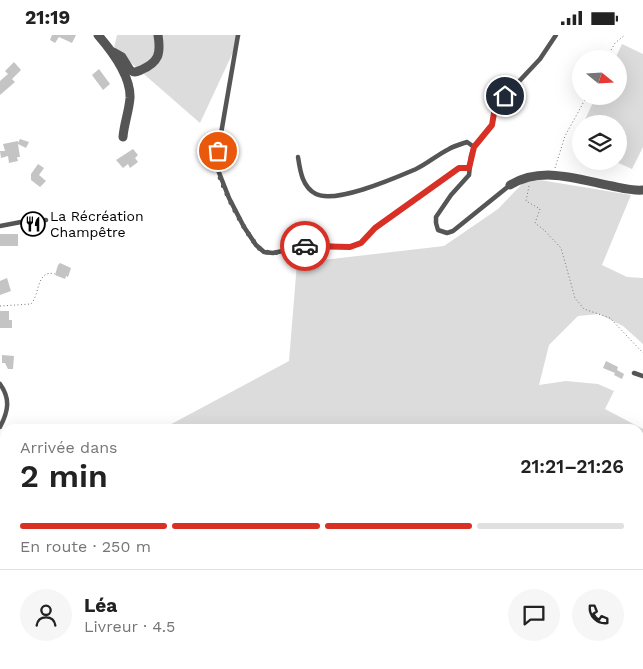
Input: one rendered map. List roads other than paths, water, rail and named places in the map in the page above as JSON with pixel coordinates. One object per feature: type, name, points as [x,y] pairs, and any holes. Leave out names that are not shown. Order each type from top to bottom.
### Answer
[{"type":"street","points":[[98,35],[113,52],[126,80],[130,97],[123,137]]},
{"type":"street","points":[[113,52],[122,57],[130,70],[137,72],[152,65],[156,60],[160,49],[158,35]]},
{"type":"street","points":[[510,185],[521,179],[536,175],[553,175],[626,189],[643,190]]},
{"type":"lane","points":[[238,35],[218,151],[218,170],[229,198],[244,227],[256,245],[264,252],[274,253],[311,245],[350,247],[361,243],[375,228],[459,168],[469,168]]},
{"type":"lane","points":[[510,185],[453,231],[447,233],[438,230],[436,217],[451,195],[469,175],[474,147],[492,125],[495,107],[540,59],[556,35]]},
{"type":"lane","points":[[298,157],[301,176],[307,187],[316,194],[330,197],[347,194],[417,168],[450,147],[467,142],[474,147]]},
{"type":"lane","points":[[0,226],[46,219]]},
{"type":"lane","points":[[634,373],[643,376]]},
{"type":"lane","points":[[0,384],[6,394],[8,408],[1,424]]},
{"type":"place","name":"La Récréation Champêtre","points":[[33,224]]}]
